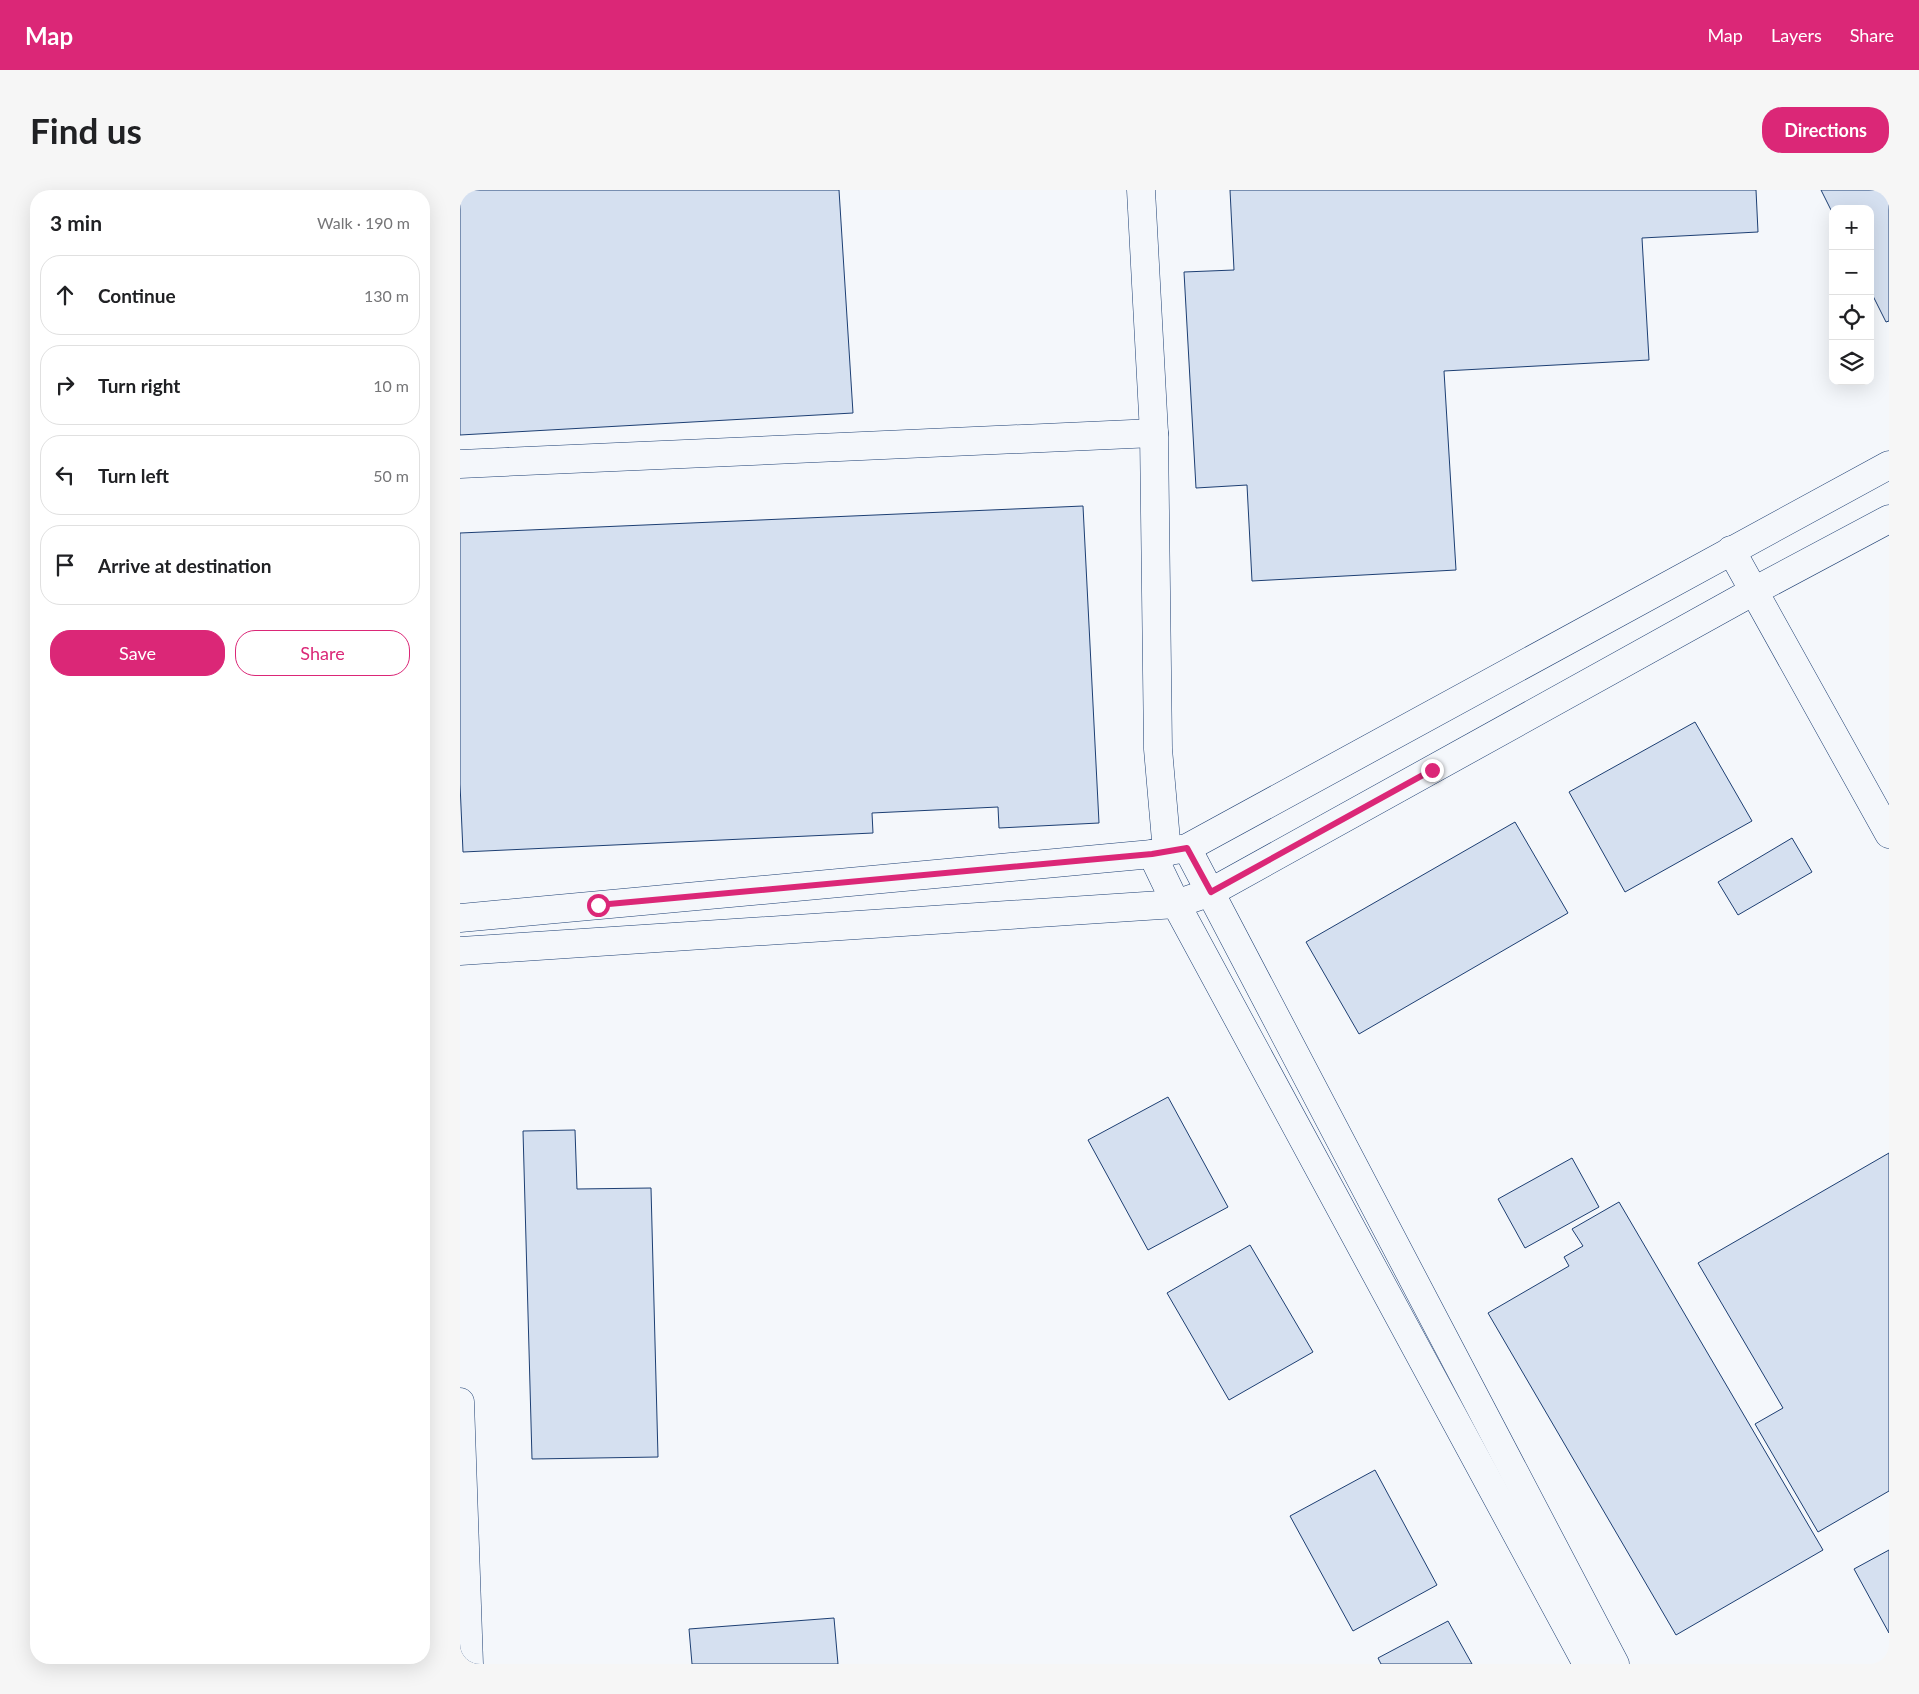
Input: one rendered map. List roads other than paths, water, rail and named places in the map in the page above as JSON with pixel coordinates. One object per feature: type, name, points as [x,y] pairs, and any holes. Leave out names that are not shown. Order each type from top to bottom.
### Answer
[{"type":"street","points":[[1141,190],[1154,433],[1158,749],[1176,904],[1587,1664]]},
{"type":"street","points":[[460,464],[1154,433]]},
{"type":"street","points":[[460,918],[1169,851],[1889,465]]},
{"type":"street","points":[[460,952],[1176,904],[1211,892],[1754,591],[1889,519]]},
{"type":"street","points":[[1731,550],[1889,834]]},
{"type":"street","points":[[1169,851],[1211,892],[1615,1664]]},
{"type":"street","points":[[460,1402],[469,1664]]}]
